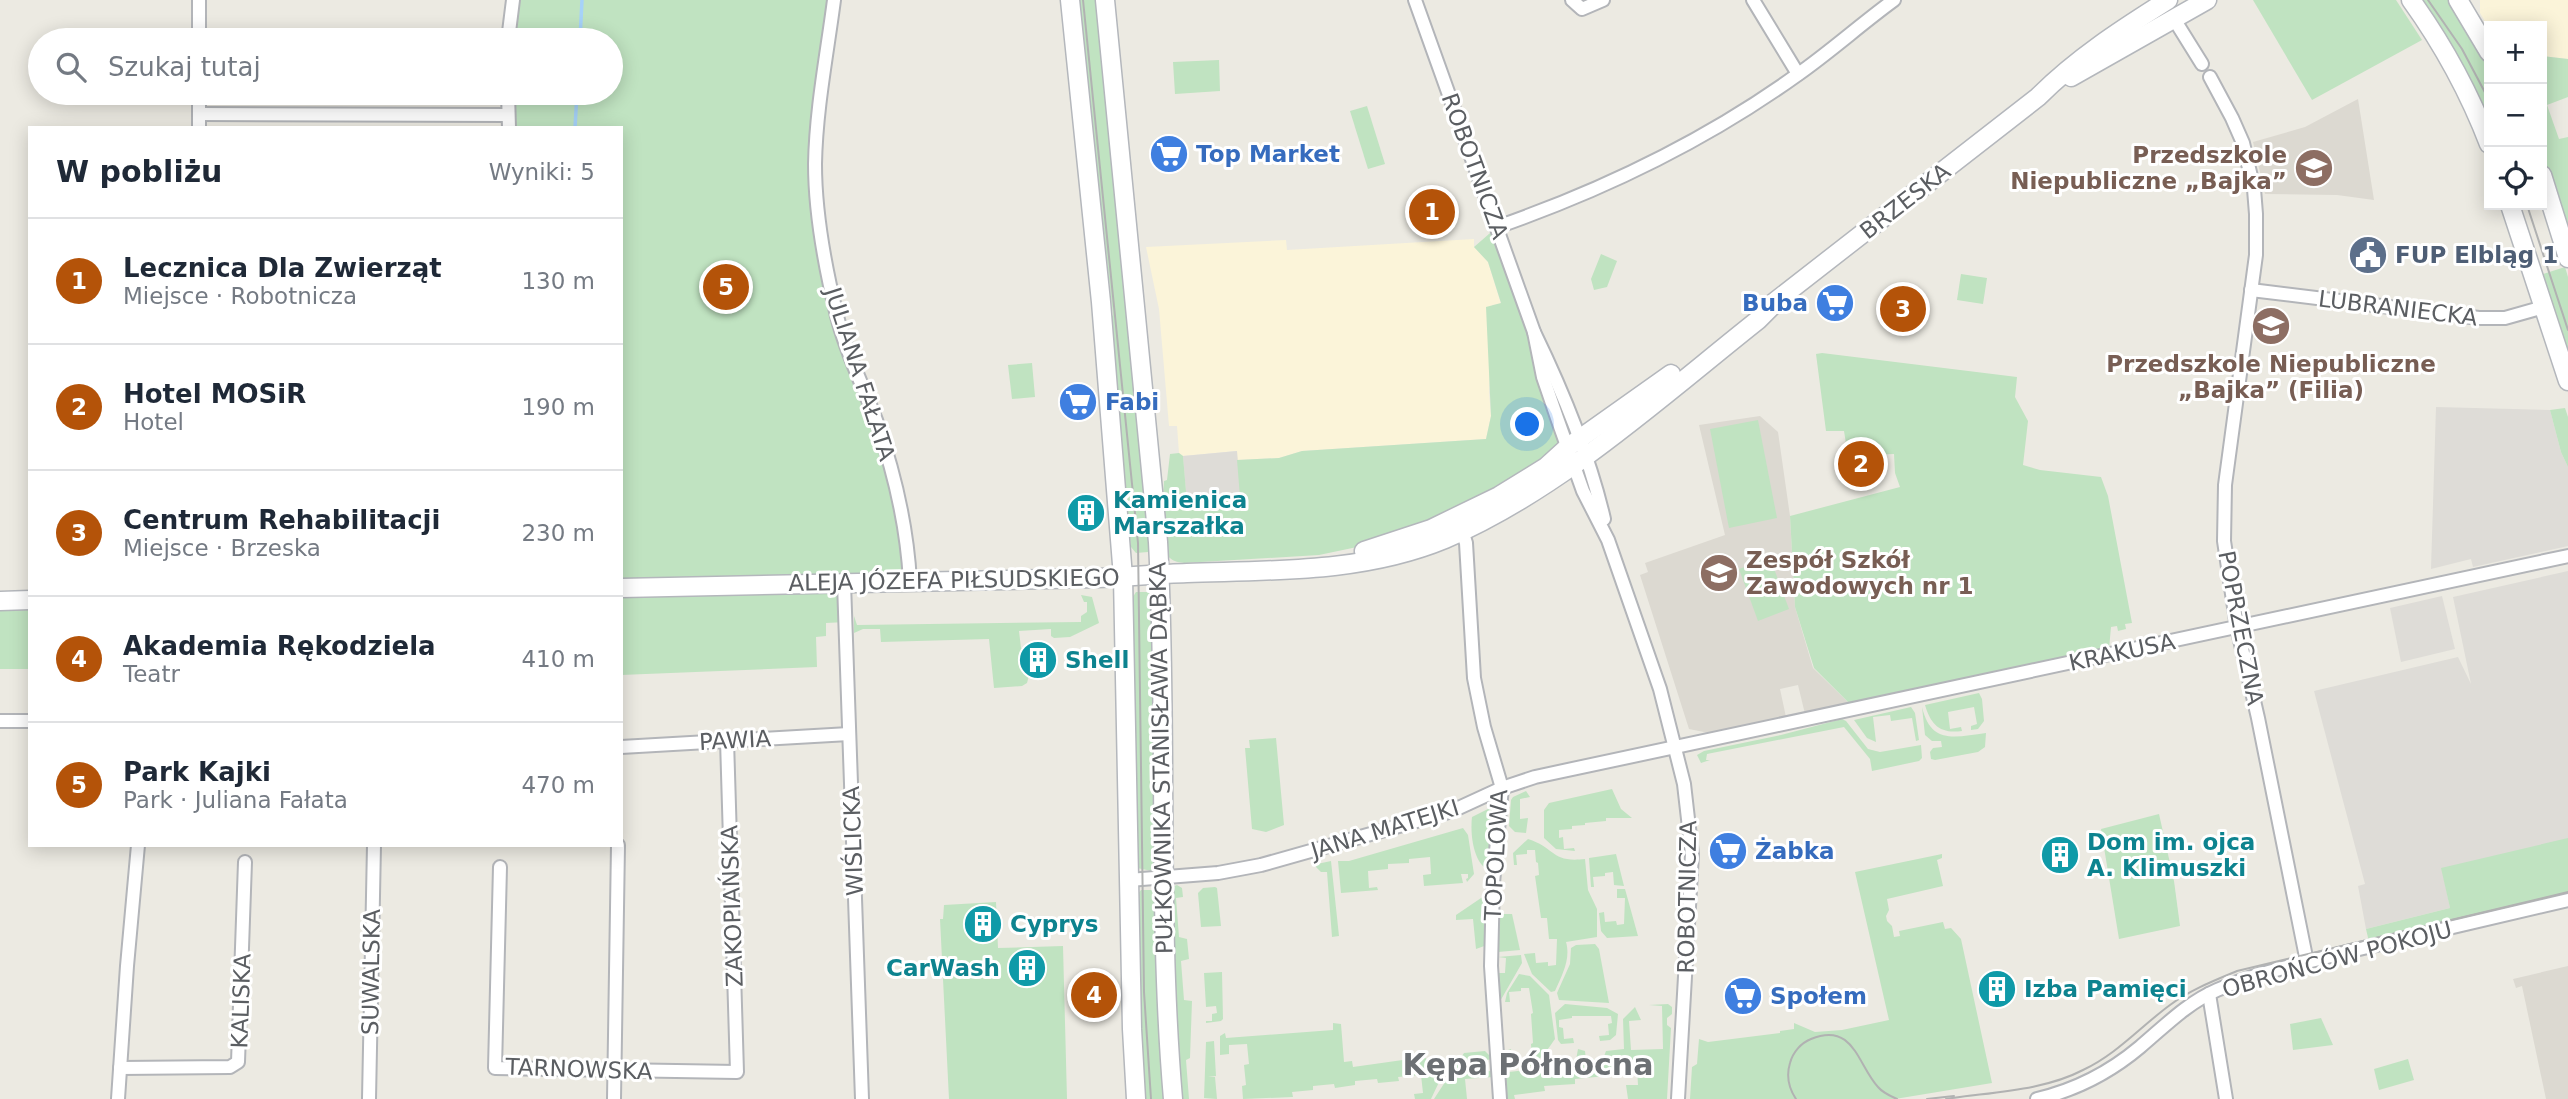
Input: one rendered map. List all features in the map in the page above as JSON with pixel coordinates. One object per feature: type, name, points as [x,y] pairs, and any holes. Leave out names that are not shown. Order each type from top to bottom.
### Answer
[{"type":"main road","name":"PUŁKOWNIKA STANISŁAWA DĄBKA","points":[[1070,0],[1101,302],[1123,577],[1136,1099]]},
{"type":"main road","name":"PUŁKOWNIKA STANISŁAWA DĄBKA","points":[[1105,0],[1160,575],[1164,980],[1173,1099]]},
{"type":"main road","name":"BRZESKA","points":[[1576,451],[1772,306],[2038,97],[2061,74],[2093,49],[2168,0]]},
{"type":"main road","name":"BRZESKA","points":[[2038,97],[2207,0]]},
{"type":"main road","points":[[2411,0],[2454,66],[2484,132]]},
{"type":"main road","points":[[2458,0],[2484,44]]},
{"type":"main road","points":[[2547,191],[2568,258]]},
{"type":"main road","points":[[2512,210],[2568,381]]},
{"type":"main road","name":"ALEJA JÓZEFA PIŁSUDSKIEGO","points":[[1287,570],[1378,548],[1431,529],[1514,487],[1576,451]]},
{"type":"main road","name":"ALEJA JÓZEFA PIŁSUDSKIEGO","points":[[623,588],[1123,577],[1287,570],[1347,564],[1390,557],[1462,531],[1505,510],[1576,451]]},
{"type":"main road","points":[[0,601],[28,600]]},
{"type":"street","points":[[199,28],[200,0]]},
{"type":"street","points":[[510,28],[513,0]]},
{"type":"street","name":"JULIANA FAŁATA","points":[[834,0],[816,133],[815,166],[823,245],[837,318],[875,418],[895,483],[910,581]]},
{"type":"street","name":"ROBOTNICZA","points":[[1415,0],[1534,332],[1553,372],[1576,451],[1596,486],[1608,540],[1660,689],[1676,747],[1687,804],[1692,854],[1678,1099]]},
{"type":"street","points":[[1572,0],[1582,9],[1603,0]]},
{"type":"street","points":[[1753,0],[1798,74]]},
{"type":"street","points":[[1497,227],[1644,167],[1727,121],[1798,74],[1894,0]]},
{"type":"street","points":[[2174,19],[2202,64]]},
{"type":"street","name":"POPRZECZNA","points":[[2210,78],[2238,132],[2254,189],[2257,237],[2225,485],[2223,529],[2237,627],[2258,718],[2306,962]]},
{"type":"street","points":[[199,105],[199,126]]},
{"type":"street","points":[[199,114],[509,121]]},
{"type":"street","name":"LUBRANIECKA","points":[[2251,290],[2490,319],[2505,318],[2544,307]]},
{"type":"street","name":"TOPOLOWA","points":[[1462,531],[1466,543],[1474,678],[1484,727],[1502,788],[1493,883],[1491,966],[1500,1099]]},
{"type":"street","name":"KRAKUSA","points":[[1676,747],[2568,556]]},
{"type":"street","name":"WIŚLICKA","points":[[844,583],[862,1099]]},
{"type":"street","points":[[0,721],[28,721]]},
{"type":"street","name":"PAWIA","points":[[623,747],[849,734]]},
{"type":"street","name":"ZAKOPIAŃSKA","points":[[727,740],[737,1072]]},
{"type":"street","name":"JANA MATEJKI","points":[[1129,880],[1261,865],[1452,811],[1502,788],[1535,777],[1676,747]]},
{"type":"street","points":[[118,1099],[138,847]]},
{"type":"street","name":"SUWALSKA","points":[[369,1099],[374,847]]},
{"type":"street","points":[[614,1099],[618,847]]},
{"type":"street","name":"KALISKA","points":[[120,1069],[230,1067],[237,1062],[245,862]]},
{"type":"street","name":"TARNOWSKA","points":[[500,867],[495,1068],[737,1072]]},
{"type":"street","name":"OBROŃCÓW POKOJU","points":[[2037,1099],[2051,1097],[2080,1086],[2103,1073],[2187,1007],[2209,993],[2234,983],[2306,962],[2568,900]]},
{"type":"street","points":[[2209,993],[2226,1099]]},
{"type":"shaded area","points":[[2480,0],[2568,0],[2568,59],[2547,57],[2547,21],[2485,21],[2480,13]]},
{"type":"shaded area","name":"Przedszkole Niepubliczne „Bajka”","points":[[2358,99],[2374,200],[2337,195],[2265,194],[2253,142],[2305,127]]},
{"type":"shaded area","points":[[1474,239],[1474,247],[1488,262],[1501,304],[1492,305],[1489,392],[1491,416],[1486,439],[1302,451],[1279,458],[1237,460],[1236,451],[1183,456],[1179,453],[1177,426],[1169,426],[1159,309],[1146,247],[1286,240],[1287,250]]},
{"type":"shaded area","points":[[2436,407],[2550,410],[2561,452],[2568,467],[2568,546],[2473,567],[2471,559],[2431,569]]},
{"type":"shaded area","name":"Zespół Szkół Zawodowych nr 1","points":[[1760,416],[1778,432],[1790,516],[1795,607],[1813,668],[1851,705],[1805,714],[1798,685],[1780,689],[1786,717],[1709,733],[1689,729],[1640,575],[1648,572],[1645,563],[1725,535],[1699,425]]},
{"type":"shaded area","points":[[1237,451],[1241,497],[1187,504],[1183,456]]},
{"type":"shaded area","points":[[2568,571],[2568,840],[2442,869],[2450,908],[2366,929],[2358,886],[2365,884],[2314,691],[2458,657],[2471,684],[2453,597]]},
{"type":"shaded area","points":[[2442,596],[2455,649],[2401,662],[2390,608]]},
{"type":"shaded area","points":[[2568,966],[2568,1099],[2546,1099],[2522,986],[2516,988],[2513,979]]},
{"type":"green space","points":[[513,0],[834,0],[816,133],[830,282],[875,418],[910,574],[623,581],[623,126],[509,126],[508,105],[623,105],[623,28],[510,28]]},
{"type":"green space","points":[[1077,0],[1098,0],[1152,547],[1148,552],[1136,553],[1131,547],[1108,322],[1113,315],[1102,214],[1094,176]]},
{"type":"green space","points":[[2253,0],[2396,0],[2422,40],[2312,100]]},
{"type":"green space","points":[[2419,0],[2450,0],[2484,57],[2484,117]]},
{"type":"green space","points":[[2547,57],[2568,59],[2568,97],[2547,105]]},
{"type":"green space","points":[[1219,60],[1220,91],[1175,94],[1173,62]]},
{"type":"green space","points":[[2547,105],[2559,139],[2568,137],[2568,238],[2547,173]]},
{"type":"green space","points":[[1367,106],[1385,164],[1368,169],[1350,111]]},
{"type":"green space","points":[[1497,227],[1571,436],[1509,486],[1381,542],[1319,555],[1184,563],[1170,558],[1165,550],[1163,520],[1164,481],[1167,480],[1170,454],[1179,453],[1183,456],[1187,503],[1240,497],[1237,460],[1279,458],[1302,451],[1486,439],[1491,416],[1486,307],[1501,303],[1488,262],[1474,247]]},
{"type":"green space","points":[[1601,254],[1617,261],[1607,287],[1594,290],[1591,279]]},
{"type":"green space","points":[[2565,267],[2568,277],[2568,360],[2540,275]]},
{"type":"green space","points":[[1961,274],[1987,278],[1983,304],[1957,300]]},
{"type":"green space","points":[[1816,354],[2017,377],[2015,397],[2028,421],[2023,465],[2040,470],[2101,477],[2108,496],[2132,623],[2125,624],[2126,629],[2118,631],[2117,626],[2111,627],[2109,649],[1851,705],[1814,668],[1795,607],[1790,516],[1900,487],[1895,473],[1894,454],[1848,456],[1844,431],[1826,431]]},
{"type":"green space","points":[[1032,363],[1035,397],[1012,399],[1008,365]]},
{"type":"green space","points":[[2565,408],[2568,417],[2568,467],[2561,452],[2550,410]]},
{"type":"green space","points":[[1758,420],[1777,518],[1729,528],[1710,429]]},
{"type":"green space","points":[[1770,558],[1789,609],[1758,621],[1739,569]]},
{"type":"green space","points":[[845,592],[846,622],[826,623],[826,636],[816,637],[817,667],[623,675],[623,596]]},
{"type":"green space","points":[[1136,592],[1148,592],[1153,596],[1155,866],[1152,871],[1137,868],[1131,600]]},
{"type":"green space","points":[[1081,595],[1092,597],[1099,623],[1070,637],[1054,638],[1051,636],[1051,629],[1019,631],[1021,648],[1030,651],[1027,663],[1032,664],[1027,683],[1022,686],[994,688],[989,639],[881,642],[880,629],[863,629],[854,633],[854,616],[857,625],[1081,622],[1081,616],[1087,612],[1087,602],[1084,602]]},
{"type":"green space","points":[[28,610],[28,669],[0,669],[0,611]]},
{"type":"green space","points":[[1979,693],[1984,721],[1978,729],[1971,730],[1971,726],[1977,724],[1974,707],[1948,712],[1950,729],[1961,727],[1962,731],[1954,732],[1938,727],[1930,718],[1925,705]]},
{"type":"green space","points":[[1911,707],[1915,713],[1919,740],[1916,741],[1912,718],[1891,721],[1890,715],[1873,717],[1876,742],[1867,738],[1854,720]]},
{"type":"green space","points":[[1922,707],[1931,728],[1938,733],[1954,737],[1986,733],[1985,747],[1978,752],[1931,759],[1930,752],[1933,748],[1942,747],[1941,741],[1932,741],[1925,735]]},
{"type":"green space","points":[[1842,719],[1868,749],[1880,752],[1921,745],[1922,758],[1919,761],[1872,771],[1870,759],[1844,727],[1707,754],[1706,760],[1710,760],[1701,763],[1697,755],[1704,751]]},
{"type":"green space","points":[[1276,738],[1284,825],[1266,832],[1252,829],[1245,748],[1250,748],[1249,740]]},
{"type":"green space","points":[[1612,789],[1621,809],[1632,818],[1606,818],[1606,821],[1559,830],[1564,849],[1574,848],[1575,851],[1556,849],[1544,838],[1544,810],[1549,803]]},
{"type":"green space","points":[[1526,791],[1530,797],[1520,799],[1520,819],[1528,818],[1526,833],[1515,832],[1509,826],[1511,800]]},
{"type":"green space","points":[[1496,805],[1489,870],[1476,855],[1472,839],[1472,817]]},
{"type":"green space","points":[[2159,814],[2174,881],[2180,926],[2119,939],[2101,829]]},
{"type":"green space","points":[[1463,828],[1468,835],[1474,874],[1467,882],[1468,874],[1461,874],[1463,883],[1424,886],[1423,875],[1431,874],[1430,857],[1409,859],[1409,863],[1388,864],[1388,869],[1368,871],[1369,888],[1377,887],[1378,890],[1341,893],[1338,861],[1349,861]]},
{"type":"green space","points":[[2568,838],[2568,894],[2369,942],[2366,929],[2450,908],[2441,868]]},
{"type":"green space","points":[[1528,839],[1559,857],[1585,859],[1588,890],[1597,909],[1597,937],[1566,942],[1565,967],[1555,991],[1551,992],[1532,974],[1524,954],[1535,953],[1536,963],[1548,962],[1548,966],[1556,965],[1557,939],[1549,939],[1547,918],[1541,918],[1535,876],[1539,875],[1535,850],[1516,855],[1517,865],[1514,865],[1513,853]]},
{"type":"green space","points":[[1616,854],[1624,886],[1614,885],[1613,872],[1593,877],[1594,887],[1591,887],[1589,858]]},
{"type":"green space","points":[[1942,854],[1942,858],[1937,860],[1943,886],[1887,899],[1887,921],[1892,926],[1894,937],[1900,936],[1899,931],[1943,922],[1945,929],[1951,928],[1961,939],[1992,1083],[1895,1099],[1690,1099],[1692,1067],[1697,1064],[1699,1039],[1708,1042],[1780,1033],[1794,1029],[1794,1023],[1815,1032],[1842,1030],[1889,1020],[1855,872]]},
{"type":"green space","points":[[1331,861],[1339,936],[1332,937],[1327,872],[1321,872],[1316,867],[1317,864]]},
{"type":"green space","points":[[1177,885],[1182,888],[1183,897],[1176,898],[1179,937],[1187,939],[1189,959],[1181,961],[1184,1000],[1192,1001],[1190,1058],[1186,1060],[1189,1099],[1179,1099],[1171,887]]},
{"type":"green space","points":[[1215,887],[1221,926],[1201,927],[1198,893],[1203,888]]},
{"type":"green space","points":[[1617,889],[1625,889],[1638,936],[1607,938],[1601,931],[1599,913],[1604,912],[1605,922],[1616,921],[1617,925],[1624,924],[1625,898],[1617,898]]},
{"type":"green space","points":[[1141,890],[1152,890],[1157,896],[1165,1099],[1144,1099],[1139,1029],[1138,894]]},
{"type":"green space","points":[[1487,894],[1487,945],[1476,949],[1473,919],[1456,920],[1456,915]]},
{"type":"green space","points":[[996,902],[998,948],[1063,946],[1067,1099],[949,1099],[940,919],[943,919],[944,905]]},
{"type":"green space","points":[[1498,914],[1512,914],[1520,950],[1498,952]]},
{"type":"green space","points":[[1595,944],[1599,949],[1609,1003],[1559,1000],[1557,993],[1570,964],[1571,948],[1576,945]]},
{"type":"green space","points":[[1521,955],[1522,963],[1499,1003],[1498,973],[1505,973],[1506,958],[1498,957]]},
{"type":"green space","points":[[1222,972],[1223,1019],[1206,1023],[1212,1021],[1212,1014],[1217,1013],[1216,1006],[1206,1007],[1204,973]]},
{"type":"green space","points":[[1519,974],[1530,976],[1549,995],[1555,1039],[1535,1062],[1523,1068],[1509,1062],[1508,1050],[1511,1049],[1512,1059],[1524,1058],[1525,1062],[1532,1061],[1533,1013],[1529,988],[1509,992],[1510,1002],[1505,1002],[1507,993]]},
{"type":"green space","points":[[1565,1004],[1607,1008],[1618,1014],[1616,1035],[1610,1040],[1600,1041],[1599,1036],[1609,1035],[1608,1024],[1612,1023],[1611,1016],[1572,1016],[1559,1020],[1559,1027],[1563,1028],[1564,1039],[1573,1038],[1574,1043],[1561,1044],[1558,1040],[1555,1013]]},
{"type":"green space","points":[[1668,1004],[1672,1007],[1672,1014],[1667,1018],[1667,1025],[1671,1028],[1667,1099],[1628,1099],[1626,1085],[1638,1085],[1637,1068],[1605,1071],[1606,1076],[1575,1079],[1575,1084],[1544,1086],[1545,1091],[1514,1095],[1515,1099],[1507,1099],[1505,1076],[1509,1072],[1533,1069],[1550,1056],[1550,1061],[1576,1060],[1578,1049],[1585,1051],[1586,1060],[1603,1059],[1606,1051],[1624,1049],[1623,1019],[1635,1007],[1641,1020],[1629,1021],[1631,1050],[1663,1049],[1662,1006],[1649,1005]]},
{"type":"green space","points":[[2321,1018],[2333,1045],[2293,1050],[2290,1024]]},
{"type":"green space","points":[[1333,1023],[1341,1024],[1344,1062],[1352,1061],[1353,1067],[1424,1057],[1428,1060],[1440,1080],[1431,1099],[1415,1099],[1414,1094],[1423,1093],[1421,1075],[1398,1077],[1399,1081],[1378,1083],[1377,1079],[1355,1081],[1355,1085],[1335,1088],[1334,1084],[1313,1086],[1313,1090],[1292,1092],[1293,1097],[1243,1099],[1242,1086],[1246,1085],[1244,1065],[1249,1064],[1247,1044],[1229,1045],[1229,1054],[1220,1055],[1220,1036],[1225,1033],[1226,1038],[1333,1030]]},
{"type":"green space","points":[[1214,1041],[1216,1076],[1208,1077],[1215,1077],[1217,1099],[1204,1098],[1206,1042]]},
{"type":"green space","points":[[1485,1051],[1493,1059],[1460,1064],[1457,1072],[1493,1071],[1493,1077],[1465,1079],[1467,1099],[1434,1099],[1464,1053]]},
{"type":"green space","points":[[2408,1059],[2414,1080],[2379,1090],[2374,1069]]},
{"type":"waterway","points":[[581,28],[582,0]]},
{"type":"waterway","points":[[575,126],[576,105]]},
{"type":"tram line","points":[[1083,0],[1138,543],[1144,992],[1151,1099]]},
{"type":"tram line","points":[[2428,0],[2462,49],[2484,91]]},
{"type":"tram line","points":[[2529,210],[2568,330]]},
{"type":"tram line","points":[[1946,1099],[2016,1090],[2067,1077],[2107,1056],[2178,1000],[2237,971],[2568,892]]},
{"type":"tram line","points":[[1796,1099],[1788,1081],[1791,1059],[1804,1043],[1825,1035],[1837,1036],[1846,1041],[1878,1087],[1897,1099]]},
{"type":"tram line","points":[[1927,1099],[1954,1096]]},
{"type":"place","name":"Top Market","points":[[1169,154]]},
{"type":"place","name":"Przedszkole Niepubliczne „Bajka”","points":[[2314,168]]},
{"type":"place","name":"Lecznica Dla Zwierząt","points":[[1432,212]]},
{"type":"place","name":"FUP Elbląg 1","points":[[2368,255]]},
{"type":"place","name":"Park Kajki","points":[[726,287]]},
{"type":"place","name":"Buba","points":[[1835,303]]},
{"type":"place","name":"Centrum Rehabilitacji","points":[[1903,309]]},
{"type":"place","name":"Przedszkole Niepubliczne „Bajka” (Filia)","points":[[2271,326]]},
{"type":"place","name":"Fabi","points":[[1078,402]]},
{"type":"place","name":"Hotel MOSiR","points":[[1861,464]]},
{"type":"place","name":"Kamienica Marszałka","points":[[1086,513]]},
{"type":"place","name":"Zespół Szkół Zawodowych nr 1","points":[[1719,573]]},
{"type":"place","name":"Shell","points":[[1038,660]]},
{"type":"place","name":"Żabka","points":[[1728,851]]},
{"type":"place","name":"Dom im. ojca A. Klimuszki","points":[[2060,855]]},
{"type":"place","name":"Cyprys","points":[[983,924]]},
{"type":"place","name":"CarWash","points":[[1027,968]]},
{"type":"place","name":"Izba Pamięci","points":[[1997,989]]},
{"type":"place","name":"Akademia Rękodziela","points":[[1094,995]]},
{"type":"place","name":"Społem","points":[[1743,996]]},
{"type":"district","name":"Kępa Północna","points":[[1528,1065]]}]
